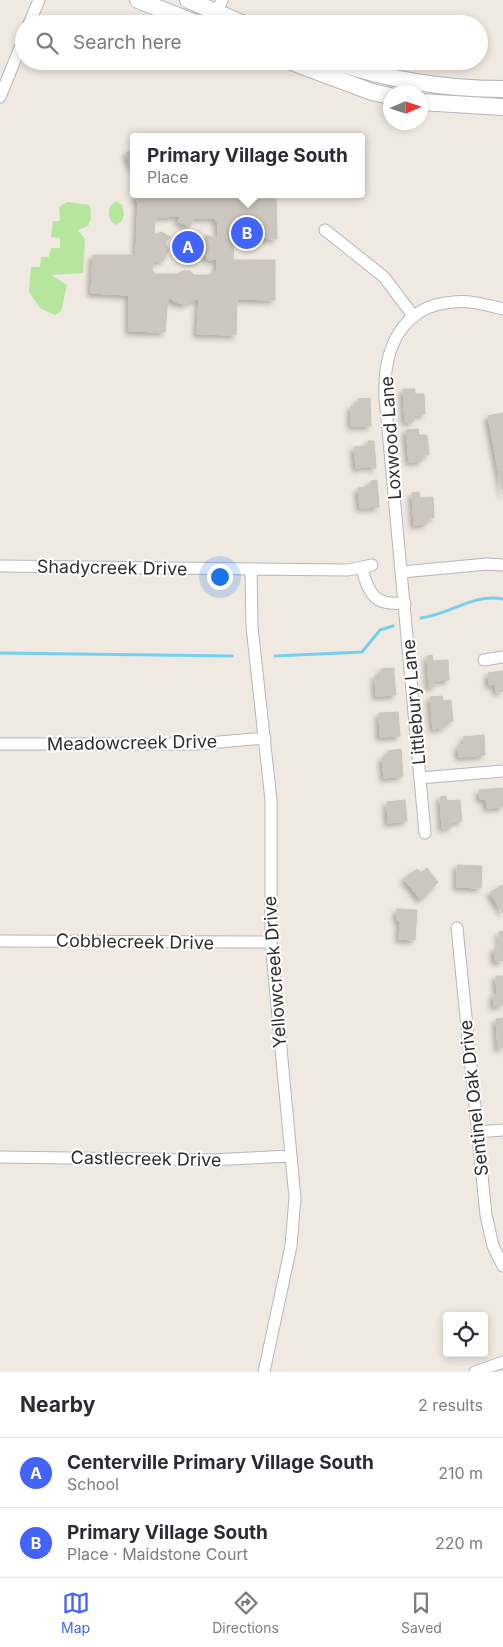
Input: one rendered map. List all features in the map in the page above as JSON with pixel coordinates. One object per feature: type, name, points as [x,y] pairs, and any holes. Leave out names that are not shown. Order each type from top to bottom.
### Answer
[{"type":"street","points":[[33,15],[39,0]]},
{"type":"street","points":[[138,0],[176,15]]},
{"type":"street","points":[[188,0],[219,6],[232,15]]},
{"type":"street","points":[[0,97],[15,60]]},
{"type":"street","points":[[313,70],[383,94]]},
{"type":"street","points":[[365,70],[428,84],[503,90]]},
{"type":"street","points":[[428,102],[503,107]]},
{"type":"street","points":[[324,230],[384,277],[414,316]]},
{"type":"street","name":"Loxwood Lane","points":[[402,572],[384,381],[388,353],[393,341],[414,316],[428,308],[453,302],[466,302],[503,309]]},
{"type":"street","points":[[402,572],[487,564],[503,565]]},
{"type":"street","name":"Shadycreek Drive","points":[[0,566],[251,570],[367,567],[365,581],[377,600],[390,604],[405,603]]},
{"type":"street","name":"Yellowcreek Drive","points":[[251,570],[252,627],[270,800],[271,942],[295,1198],[294,1230],[264,1372]]},
{"type":"street","name":"Littlebury Lane","points":[[402,572],[425,833]]},
{"type":"street","points":[[484,660],[503,657]]},
{"type":"street","name":"Meadowcreek Drive","points":[[0,744],[187,744],[265,738]]},
{"type":"street","points":[[420,778],[503,771]]},
{"type":"street","name":"Sentinel Oak Drive","points":[[457,928],[488,1231],[503,1266]]},
{"type":"street","name":"Cobblecreek Drive","points":[[0,941],[271,942]]},
{"type":"street","points":[[477,1132],[503,1130]]},
{"type":"street","name":"Castlecreek Drive","points":[[0,1157],[211,1160],[291,1156]]},
{"type":"street","points":[[475,1372],[503,1362]]},
{"type":"green space","points":[[116,201],[122,205],[124,214],[122,221],[116,225],[111,221],[109,215],[110,206]]},
{"type":"green space","points":[[67,202],[90,205],[91,219],[88,226],[78,230],[85,239],[83,273],[51,275],[67,285],[61,311],[55,315],[40,308],[29,292],[31,267],[40,267],[41,257],[49,257],[51,248],[60,248],[60,238],[51,237],[53,221],[60,221],[59,207]]},
{"type":"building","points":[[130,151],[130,163],[126,153]]},
{"type":"building","points":[[136,198],[276,199],[277,239],[234,237],[233,260],[275,260],[275,300],[237,299],[236,335],[197,334],[199,298],[184,304],[175,302],[168,297],[165,332],[129,331],[129,295],[91,293],[93,255],[136,255],[138,203]],"holes":[[[181,216],[178,222],[190,226],[194,218],[214,218],[218,224],[218,239],[206,235],[202,244],[203,252],[208,260],[217,259],[217,271],[210,275],[194,275],[190,271],[183,271],[177,274],[155,274],[152,270],[153,262],[164,260],[169,250],[165,242],[171,237],[161,232],[154,235],[155,219],[159,217]]]},
{"type":"building","points":[[403,389],[415,389],[415,394],[424,394],[425,414],[414,415],[414,421],[405,422]]},
{"type":"building","points":[[370,398],[371,426],[351,426],[351,406],[358,406],[358,399]]},
{"type":"building","points":[[503,413],[503,495],[488,416]]},
{"type":"building","points":[[418,429],[419,435],[427,435],[429,455],[422,455],[422,461],[409,462],[406,430]]},
{"type":"building","points":[[368,441],[374,441],[376,468],[373,469],[373,466],[356,468],[354,447],[368,446]]},
{"type":"building","points":[[377,480],[379,507],[360,508],[358,488],[371,486],[371,481]]},
{"type":"building","points":[[419,492],[420,498],[433,497],[434,518],[427,518],[427,524],[414,525],[412,493]]},
{"type":"building","points":[[432,655],[433,661],[448,660],[449,680],[434,681],[435,687],[429,687],[427,656]]},
{"type":"building","points":[[394,668],[394,674],[381,674],[381,669]]},
{"type":"building","points":[[503,671],[503,691],[496,692],[495,684],[489,685],[488,673]]},
{"type":"building","points":[[394,674],[396,695],[376,696],[375,676]]},
{"type":"building","points":[[442,696],[443,701],[451,700],[453,721],[445,722],[446,727],[433,729],[430,697]]},
{"type":"building","points":[[398,712],[400,736],[380,737],[379,713]]},
{"type":"building","points":[[484,735],[485,755],[459,757],[458,745],[464,745],[463,737]]},
{"type":"building","points":[[401,749],[403,776],[384,778],[382,757],[389,757],[388,751]]},
{"type":"building","points":[[503,788],[503,807],[487,808],[486,799],[480,799],[479,790]]},
{"type":"building","points":[[446,796],[447,801],[460,800],[462,821],[451,822],[452,827],[442,828],[440,797]]},
{"type":"building","points":[[405,800],[407,821],[388,823],[387,802]]},
{"type":"building","points":[[457,865],[482,866],[481,888],[457,887]]},
{"type":"building","points":[[427,868],[438,882],[421,900],[404,879],[417,869],[421,873]]},
{"type":"building","points":[[502,885],[503,887],[503,913],[490,893]]},
{"type":"building","points":[[397,909],[417,910],[415,940],[399,939],[400,920],[397,920]]},
{"type":"building","points":[[503,931],[503,961],[495,961],[494,948],[500,948],[499,932]]},
{"type":"building","points":[[496,976],[503,976],[503,1005],[494,1006],[493,995],[497,995]]},
{"type":"building","points":[[503,1018],[503,1048],[498,1048],[496,1019]]},
{"type":"waterway","points":[[421,618],[481,599],[503,599]]},
{"type":"waterway","points":[[275,656],[362,652],[380,630],[393,626]]},
{"type":"waterway","points":[[0,653],[232,656]]},
{"type":"place","name":"Primary Village South","points":[[247,233]]},
{"type":"place","name":"Centerville Primary Village South","points":[[188,247]]}]
